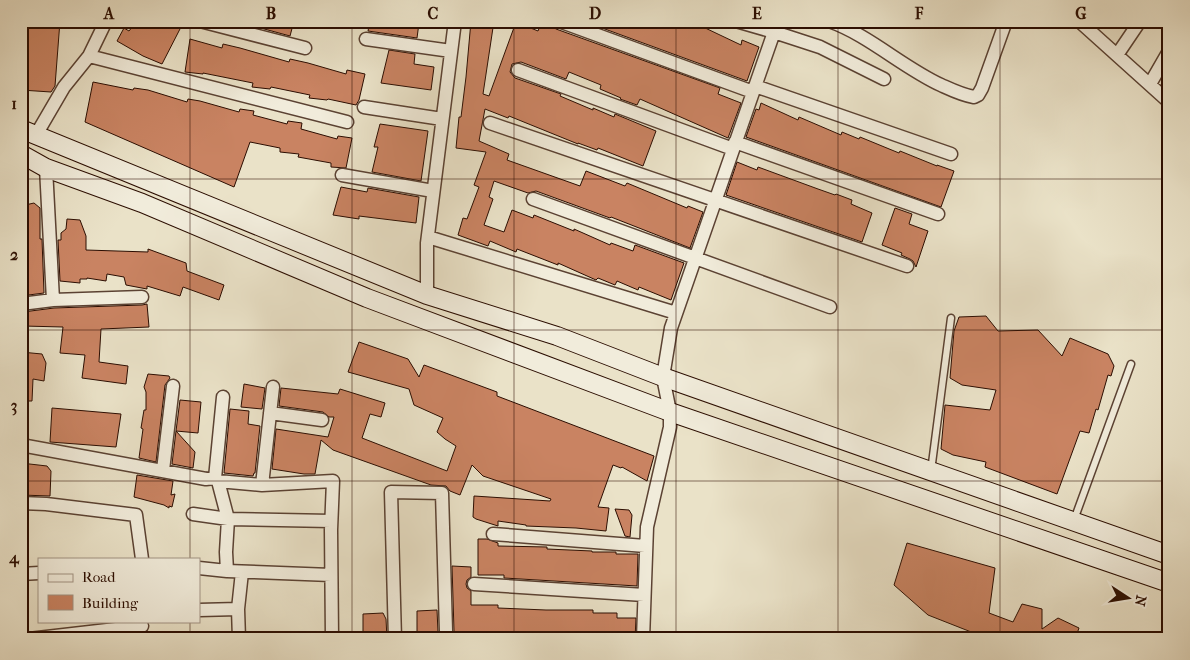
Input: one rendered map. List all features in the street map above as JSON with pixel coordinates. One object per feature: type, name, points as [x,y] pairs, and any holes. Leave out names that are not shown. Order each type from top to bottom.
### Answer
[{"type":"street","points":[[106,21],[89,56],[29,132],[427,295],[557,336],[663,377],[1169,556]]},
{"type":"street","points":[[200,21],[305,48]]},
{"type":"street","points":[[427,295],[428,237],[454,21]]},
{"type":"street","points":[[559,21],[754,89],[951,154]]},
{"type":"street","points":[[736,21],[820,47],[884,79]]},
{"type":"street","points":[[829,21],[849,30],[925,77],[959,93],[974,97],[978,95],[982,88],[1006,21]]},
{"type":"street","points":[[1117,55],[1140,21]]},
{"type":"street","points":[[1086,24],[1169,102]]},
{"type":"street","points":[[643,639],[647,527],[670,426],[670,412],[663,377],[671,328],[774,32]]},
{"type":"street","points":[[366,39],[451,50]]},
{"type":"street","points":[[1150,84],[1169,52]]},
{"type":"street","points":[[89,56],[347,122]]},
{"type":"street","points":[[518,70],[734,146],[938,214]]},
{"type":"street","points":[[364,107],[442,119]]},
{"type":"street","points":[[490,123],[907,266]]},
{"type":"street","points":[[21,154],[46,168],[142,203],[367,298],[670,412],[1169,583]]},
{"type":"street","points":[[46,168],[54,300]]},
{"type":"street","points":[[342,175],[434,191]]},
{"type":"street","points":[[533,199],[830,307]]},
{"type":"street","points":[[428,237],[676,313]]},
{"type":"street","points":[[21,304],[54,300],[142,297]]},
{"type":"street","points":[[163,470],[173,386]]},
{"type":"street","points":[[262,485],[273,387]]},
{"type":"street","points":[[222,397],[216,480],[228,519],[227,571]]},
{"type":"street","points":[[270,413],[322,420]]},
{"type":"street","points":[[21,445],[206,479],[262,485],[333,480],[331,521],[332,639]]},
{"type":"street","points":[[395,639],[391,492],[442,493],[446,631]]},
{"type":"street","points":[[21,503],[46,504],[136,515],[142,558]]},
{"type":"street","points":[[193,514],[228,519],[331,521]]},
{"type":"street","points":[[493,534],[645,546]]},
{"type":"street","points":[[200,568],[242,572],[331,575]]},
{"type":"street","points":[[239,639],[238,609],[242,572]]},
{"type":"street","points":[[21,574],[38,573]]},
{"type":"street","points":[[474,584],[644,595]]},
{"type":"street","points":[[200,610],[238,609]]},
{"type":"street","points":[[29,639],[142,623],[143,639]]},
{"type":"lane","points":[[931,471],[951,318]]},
{"type":"lane","points":[[1073,522],[1131,364]]},
{"type":"building","points":[[21,21],[60,21],[55,86],[51,92],[21,90]]},
{"type":"building","points":[[137,21],[170,21],[181,27],[162,64],[143,56],[117,41],[124,28],[129,31]]},
{"type":"building","points":[[235,21],[294,21],[290,36]]},
{"type":"building","points":[[370,21],[419,23],[417,38],[368,31]]},
{"type":"building","points":[[471,21],[494,21],[483,94],[489,96],[516,22],[538,31],[542,21],[551,21],[552,26],[556,29],[720,88],[718,94],[741,103],[728,138],[640,99],[637,105],[620,99],[600,89],[601,85],[569,72],[566,79],[521,62],[512,64],[510,72],[515,78],[561,94],[560,96],[593,110],[593,108],[614,117],[615,114],[656,131],[643,166],[598,148],[597,150],[578,144],[509,116],[508,118],[485,109],[479,141],[509,154],[507,160],[580,186],[586,171],[625,186],[627,183],[687,208],[688,206],[703,212],[690,248],[611,217],[536,191],[528,193],[494,181],[489,197],[493,199],[484,225],[504,232],[512,210],[533,218],[534,215],[574,231],[574,229],[610,245],[611,243],[633,251],[635,245],[684,263],[671,300],[639,287],[638,290],[617,281],[615,285],[598,278],[596,280],[558,263],[558,265],[517,249],[516,252],[490,241],[488,246],[458,235],[463,218],[467,219],[479,187],[474,185],[486,152],[456,148],[466,77]]},
{"type":"building","points":[[583,21],[683,21],[700,28],[701,26],[741,45],[742,40],[759,47],[747,81]]},
{"type":"building","points":[[190,39],[222,48],[223,44],[289,62],[290,59],[308,63],[346,74],[347,70],[365,74],[359,100],[356,105],[328,99],[309,98],[310,95],[271,87],[270,89],[252,87],[253,83],[203,73],[185,72]]},
{"type":"building","points":[[389,50],[415,54],[414,64],[434,67],[431,90],[381,83]]},
{"type":"building","points":[[93,82],[133,90],[134,88],[148,90],[187,102],[188,99],[200,101],[239,112],[240,109],[254,111],[253,115],[287,124],[288,121],[302,123],[301,129],[337,139],[338,136],[352,138],[346,168],[331,167],[331,163],[298,157],[299,154],[280,152],[280,148],[250,142],[234,187],[85,122]]},
{"type":"building","points":[[761,103],[798,120],[799,117],[841,135],[842,132],[859,139],[860,137],[899,153],[900,151],[954,171],[941,207],[746,137],[756,109],[759,110]]},
{"type":"building","points":[[380,124],[428,131],[421,181],[372,172],[378,147],[374,147]]},
{"type":"building","points":[[737,162],[757,170],[758,167],[852,200],[851,204],[872,213],[862,242],[726,195]]},
{"type":"building","points":[[341,187],[367,192],[368,188],[419,197],[416,223],[333,215]]},
{"type":"building","points":[[34,203],[40,208],[44,293],[21,296],[21,206]]},
{"type":"building","points":[[895,208],[912,214],[909,224],[928,231],[916,267],[913,261],[901,255],[902,253],[882,245]]},
{"type":"building","points":[[67,219],[80,220],[86,236],[86,250],[148,252],[148,249],[186,263],[187,271],[224,285],[219,300],[183,287],[180,296],[147,286],[147,289],[126,285],[124,277],[107,274],[106,281],[87,278],[80,279],[80,283],[60,281],[58,240],[61,240],[61,233],[66,229]]},
{"type":"building","points":[[147,304],[149,327],[101,329],[99,362],[128,366],[126,384],[82,378],[85,355],[60,353],[63,327],[23,326],[23,312],[54,308]]},
{"type":"building","points":[[986,316],[998,331],[1038,330],[1062,356],[1070,338],[1108,354],[1114,366],[1111,376],[1108,375],[1089,433],[1080,431],[1057,494],[985,467],[986,462],[953,455],[941,449],[945,405],[990,410],[996,390],[962,385],[950,378],[954,331],[959,317]]},
{"type":"building","points":[[359,342],[408,359],[419,377],[424,365],[497,392],[497,396],[654,456],[647,481],[622,467],[613,465],[598,507],[609,508],[606,531],[526,526],[498,521],[498,526],[476,519],[473,517],[474,496],[550,501],[551,499],[483,476],[472,465],[460,495],[450,491],[446,486],[431,485],[333,450],[321,440],[315,474],[272,469],[276,429],[328,437],[334,417],[329,417],[323,412],[279,406],[281,388],[338,394],[340,389],[385,403],[381,417],[370,414],[362,438],[447,471],[456,446],[437,432],[443,418],[414,405],[409,389],[348,372]]},
{"type":"building","points":[[21,352],[42,354],[46,363],[44,381],[33,379],[32,401],[21,401]]},
{"type":"building","points":[[148,374],[169,376],[170,378],[165,385],[156,462],[139,458],[143,429],[141,428],[144,410],[146,410],[146,392],[144,387]]},
{"type":"building","points":[[244,384],[265,388],[262,409],[241,407]]},
{"type":"building","points":[[180,400],[201,402],[198,433],[176,431]]},
{"type":"building","points":[[52,408],[121,414],[116,447],[50,442]]},
{"type":"building","points":[[230,409],[249,411],[248,424],[260,426],[255,473],[253,476],[224,473]]},
{"type":"building","points":[[176,431],[195,452],[193,468],[172,464]]},
{"type":"building","points":[[21,463],[47,466],[51,471],[50,496],[21,495]]},
{"type":"building","points":[[137,475],[173,481],[171,495],[175,494],[172,507],[169,506],[169,508],[134,497]]},
{"type":"building","points":[[615,509],[629,510],[632,515],[630,537],[625,536]]},
{"type":"building","points":[[478,539],[487,539],[498,543],[498,546],[547,547],[547,549],[638,554],[637,586],[504,578],[504,575],[478,575]]},
{"type":"building","points":[[907,543],[995,568],[989,613],[1013,622],[1022,604],[1042,609],[1042,629],[1058,618],[1079,628],[1075,639],[989,639],[928,615],[894,585]]},
{"type":"building","points":[[452,566],[471,567],[471,577],[467,580],[466,584],[467,588],[471,591],[471,605],[498,605],[498,608],[546,610],[593,610],[593,613],[617,613],[617,618],[636,618],[635,639],[448,639],[453,635],[454,631]]},
{"type":"building","points":[[437,610],[438,632],[439,636],[444,639],[417,639],[417,611]]},
{"type":"building","points":[[383,613],[386,619],[387,639],[363,639],[363,614]]}]
